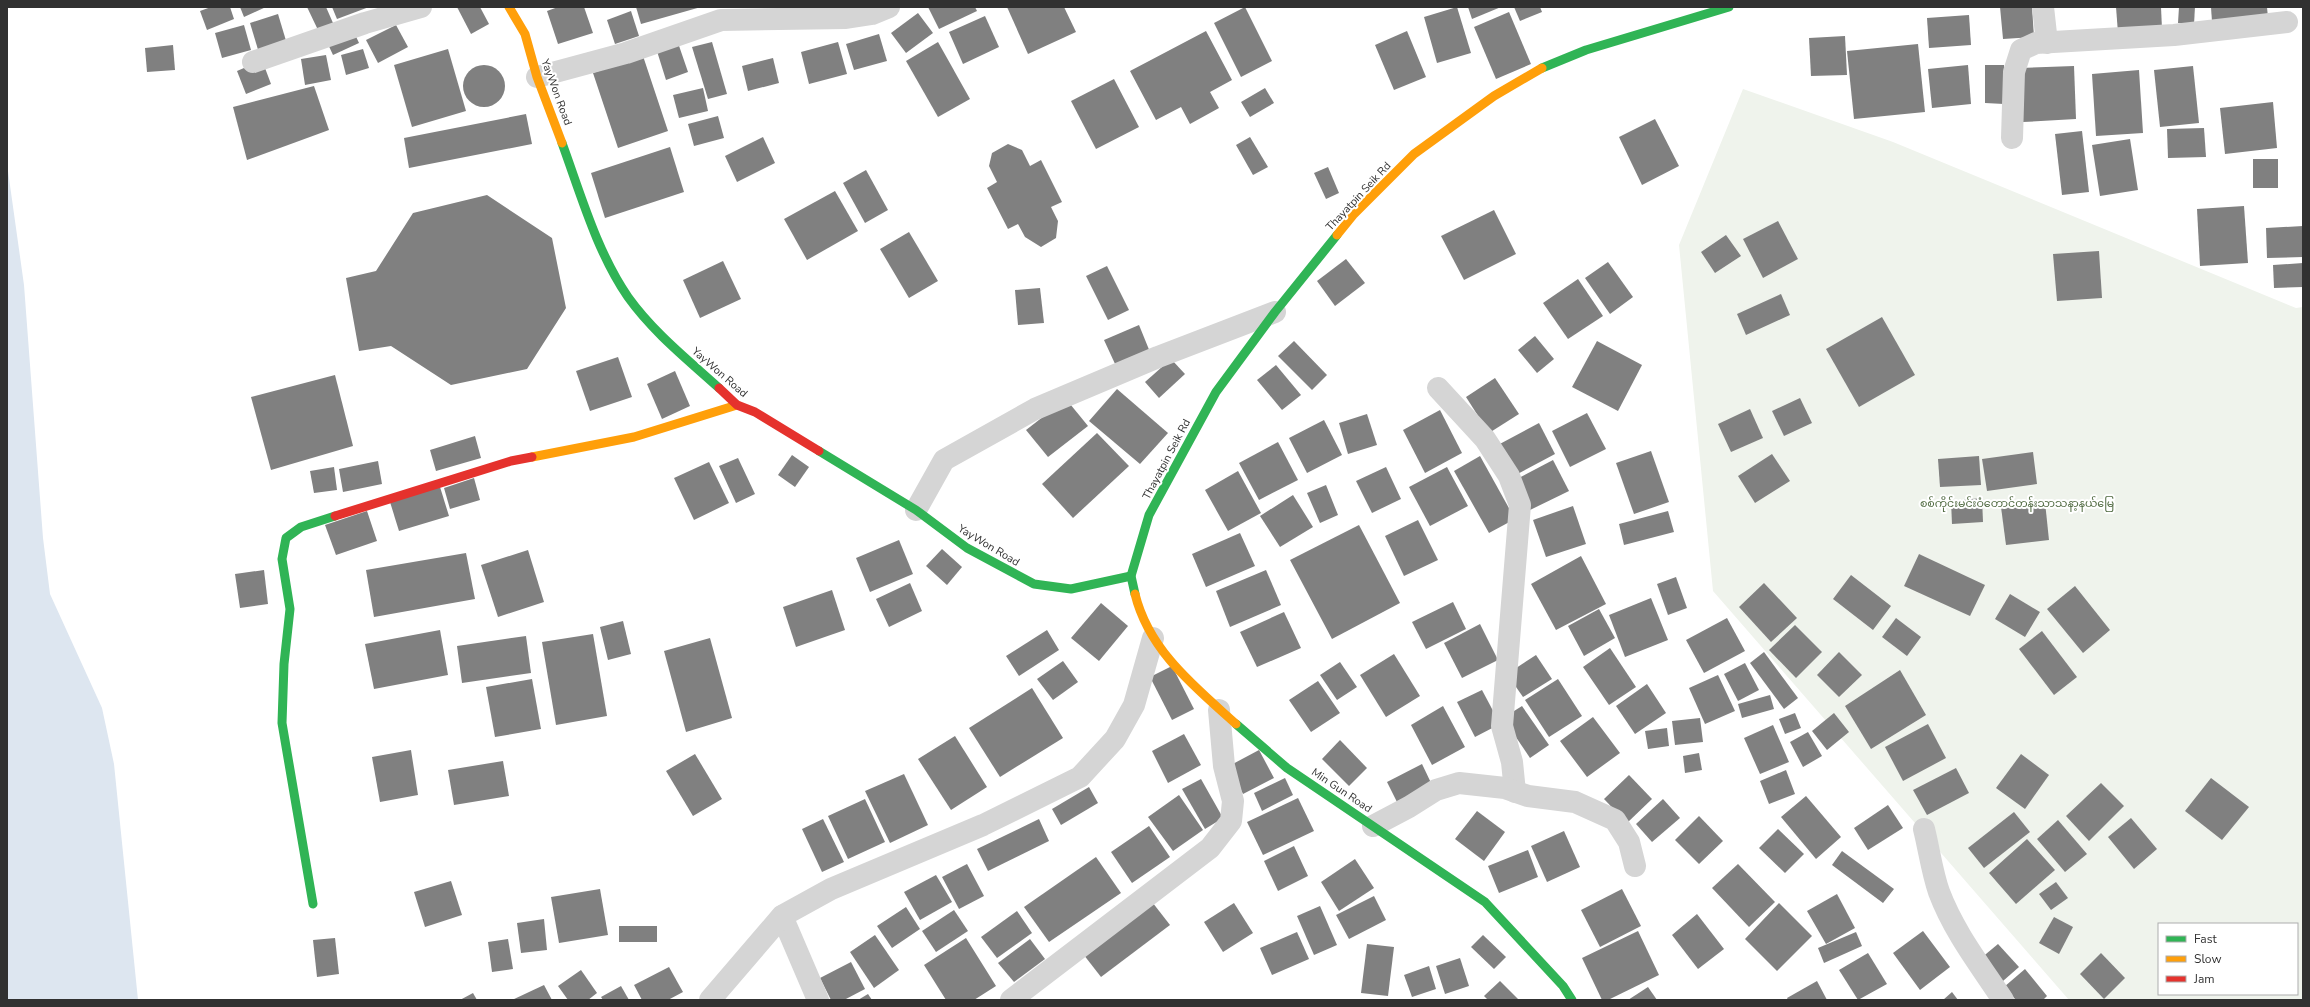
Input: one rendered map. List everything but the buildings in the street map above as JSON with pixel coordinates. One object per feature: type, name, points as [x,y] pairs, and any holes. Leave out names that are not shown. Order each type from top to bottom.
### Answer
[{"type":"street","points":[[253,62],[365,23],[421,7]]},
{"type":"street","name":"YayWon Road","points":[[509,7],[525,34],[537,77],[602,249],[616,278],[629,298],[653,328],[737,405],[755,412],[916,510],[967,548],[1034,584],[1071,589],[1131,576]]},
{"type":"street","points":[[537,77],[626,53],[721,20],[846,18],[872,14],[889,7]]},
{"type":"street","name":"Thayatpin Seik Rd","points":[[1131,576],[1149,515],[1216,392],[1275,312],[1354,214],[1414,154],[1494,96],[1530,73],[1586,50],[1730,7]]},
{"type":"street","points":[[2043,7],[2047,43]]},
{"type":"street","points":[[2012,138],[2014,72],[2021,50],[2036,43],[2174,34],[2292,20]]},
{"type":"street","points":[[916,510],[944,460],[1035,409],[1158,357],[1275,312]]},
{"type":"street","points":[[1438,388],[1485,439],[1509,476],[1520,505],[1502,726],[1512,762],[1515,792]]},
{"type":"street","points":[[313,904],[282,723],[284,664],[290,609],[282,559],[286,538],[301,527],[510,461],[634,437],[737,405]]},
{"type":"street","name":"Min Gun Road","points":[[1131,576],[1140,613],[1153,638],[1184,678],[1287,768],[1485,902],[1563,986],[1572,1000]]},
{"type":"street","points":[[710,1000],[782,916],[831,889],[983,825],[1080,778],[1115,739],[1134,705],[1153,638]]},
{"type":"street","points":[[1011,1000],[1210,848],[1231,821],[1233,801],[1224,766],[1219,710]]},
{"type":"street","points":[[1374,826],[1409,808],[1436,790],[1459,783],[1505,788],[1528,796],[1575,802],[1615,820],[1629,842],[1635,866]]},
{"type":"street","points":[[1924,829],[1938,891],[1953,923],[1979,966],[2003,1000]]},
{"type":"street","points":[[782,916],[818,1000]]},
{"type":"green space","name":"စစ်ကိုင်းမင်းဝံတောင်တန်းသာသနာ့နယ်မြေ","points":[[1743,89],[1893,142],[2296,308],[2303,307],[2303,1000],[2069,1000],[1713,591],[1679,245]]},
{"type":"shaded area","points":[[7,164],[24,285],[43,538],[50,594],[102,708],[114,764],[138,1000],[7,1000]]},
{"type":"traffic: fast","points":[[1542,68],[1586,50],[1729,7]]},
{"type":"traffic: fast","points":[[562,143],[590,223],[617,280],[638,310],[659,334],[719,388]]},
{"type":"traffic: fast","points":[[1135,594],[1131,576],[1149,515],[1216,392],[1275,312],[1337,235]]},
{"type":"traffic: fast","points":[[819,451],[916,510],[967,548],[1034,584],[1071,589],[1131,576]]},
{"type":"traffic: fast","points":[[313,904],[282,723],[284,664],[290,609],[282,559],[286,538],[301,527],[335,516]]},
{"type":"traffic: fast","points":[[1236,724],[1287,768],[1485,902],[1563,986],[1572,1000]]},
{"type":"traffic: slow","points":[[509,7],[525,34],[537,77],[562,143]]},
{"type":"traffic: slow","points":[[1337,235],[1354,214],[1414,154],[1494,96],[1542,68]]},
{"type":"traffic: slow","points":[[532,457],[634,437],[737,405]]},
{"type":"traffic: slow","points":[[1135,594],[1151,633],[1162,650],[1190,682],[1236,724]]},
{"type":"traffic: jam","points":[[719,388],[737,405],[755,412],[819,451]]},
{"type":"traffic: jam","points":[[335,516],[511,461],[532,457]]}]
